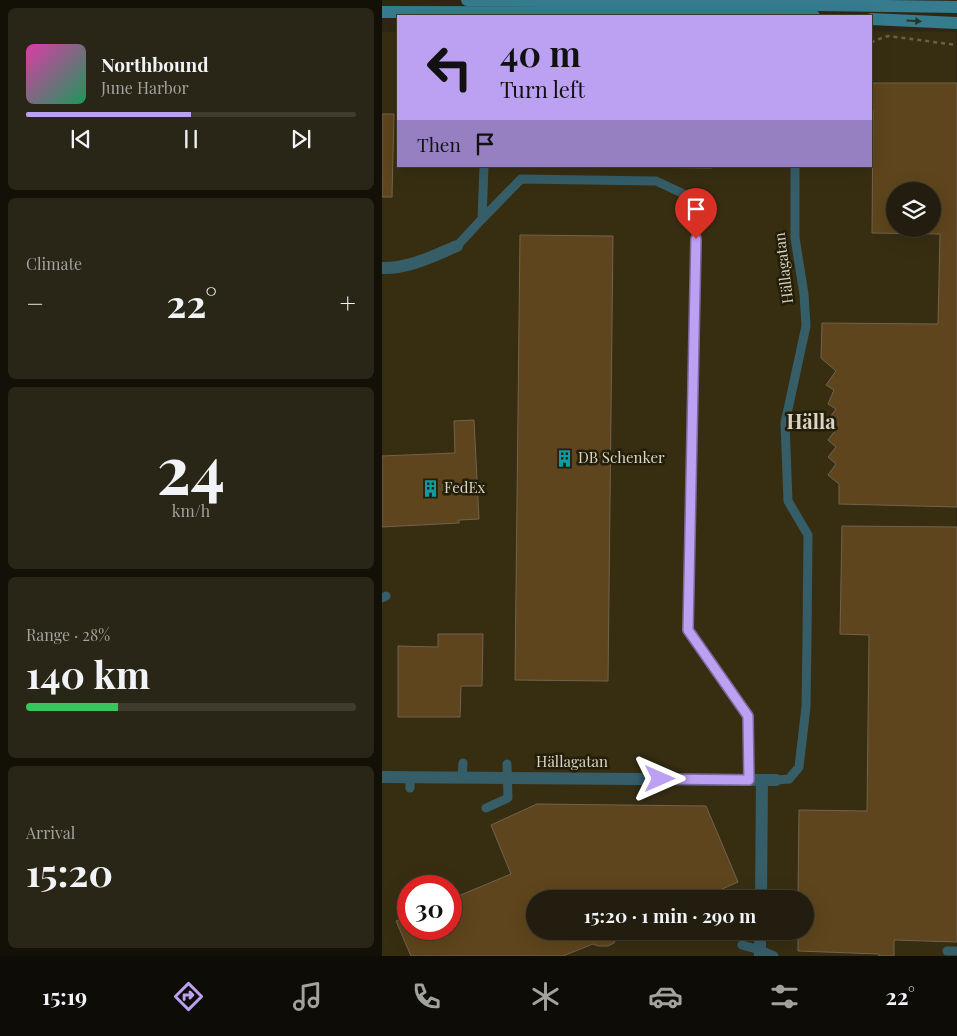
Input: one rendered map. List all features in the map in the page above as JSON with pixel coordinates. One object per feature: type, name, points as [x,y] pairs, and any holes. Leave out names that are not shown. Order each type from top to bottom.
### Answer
[{"type":"main road","points":[[467,0],[956,7]]},
{"type":"main road","points":[[382,12],[776,15]]},
{"type":"main road","points":[[872,19],[956,23]]},
{"type":"street","points":[[382,268],[391,268],[423,261],[457,246]]},
{"type":"street","name":"Hällagatan","points":[[382,777],[410,782],[462,777],[776,780]]},
{"type":"street","points":[[755,780],[761,890]]},
{"type":"street","points":[[760,940],[760,953]]},
{"type":"lane","points":[[482,219],[484,167]]},
{"type":"lane","name":"Hällagatan","points":[[776,780],[789,779],[799,767],[806,707],[808,535],[788,501],[785,423],[806,326],[804,294],[795,238],[796,167]]},
{"type":"lane","points":[[457,246],[521,179],[656,181],[697,200],[688,630],[748,716],[755,780]]},
{"type":"lane","points":[[462,777],[463,763]]},
{"type":"lane","points":[[486,808],[508,798],[507,764]]},
{"type":"lane","points":[[742,945],[760,953],[774,956]]},
{"type":"path","points":[[872,42],[888,36],[956,45]]},
{"type":"shaded area","points":[[872,31],[956,32],[956,956],[382,956],[382,32],[397,32],[397,167],[872,167]]},
{"type":"building","points":[[872,83],[957,83],[957,507],[839,504],[839,484],[828,475],[836,464],[828,457],[836,447],[828,440],[837,428],[827,421],[836,409],[828,404],[834,390],[826,385],[836,371],[821,358],[822,323],[938,324],[941,182],[886,182],[886,233],[872,233]]},
{"type":"building","points":[[382,114],[394,114],[392,197],[382,197]]},
{"type":"building","points":[[626,167],[712,167],[712,168]]},
{"type":"building","name":"DB Schenker","points":[[520,235],[613,236],[608,681],[515,680]]},
{"type":"building","name":"FedEx","points":[[474,420],[479,519],[459,520],[459,523],[382,527],[382,456],[455,453],[454,421]]},
{"type":"building","points":[[842,526],[957,527],[957,942],[894,940],[894,956],[798,951],[798,940],[814,940],[814,890],[798,890],[799,810],[867,811],[869,635],[840,634]]},
{"type":"building","points":[[438,634],[483,634],[482,686],[461,686],[460,717],[398,717],[398,646],[438,647]]},
{"type":"building","points":[[537,804],[706,806],[738,882],[720,890],[526,890],[526,940],[615,940],[614,943],[608,946],[593,944],[563,956],[411,956],[404,940],[462,940],[462,894],[511,874],[491,825]]},
{"type":"place","name":"DB Schenker","points":[[564,458]]},
{"type":"place","name":"FedEx","points":[[430,488]]},
{"type":"district","name":"Hälla","points":[[811,422]]},
{"type":"route","points":[[660,779],[749,780],[748,716],[688,630],[696,239]]}]
